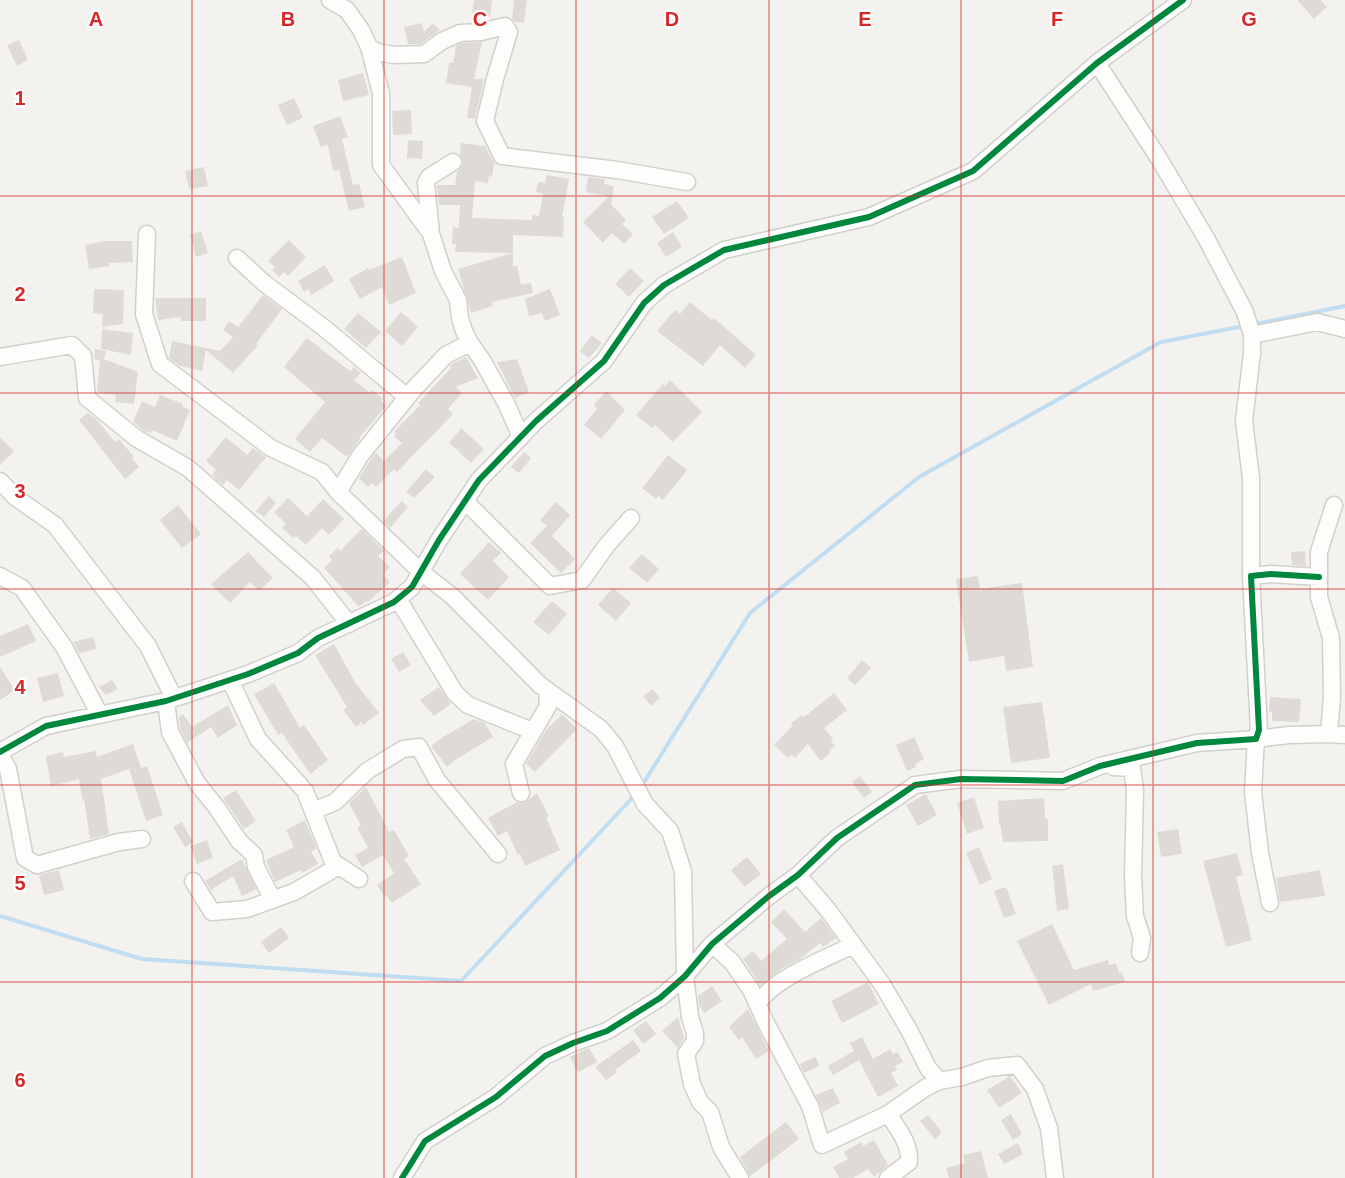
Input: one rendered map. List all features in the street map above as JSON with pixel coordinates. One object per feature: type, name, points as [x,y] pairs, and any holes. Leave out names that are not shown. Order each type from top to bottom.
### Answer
[{"type":"street","points":[[330,0],[347,10],[369,46],[381,93],[381,165],[431,234]]},
{"type":"street","points":[[142,839],[119,842],[37,865],[25,858],[8,769],[0,753],[46,726],[170,699],[230,680],[298,653],[318,638],[398,599],[412,587],[479,480],[536,421],[604,361],[644,303],[664,285],[724,250],[869,217],[973,171],[1097,63],[1184,0]]},
{"type":"street","points":[[369,46],[377,52],[394,55],[424,54],[442,41],[460,33],[481,32],[505,26],[510,32],[485,121],[501,156],[617,170],[687,182]]},
{"type":"street","points":[[1097,63],[1206,238],[1245,312],[1252,335],[1244,421],[1251,478],[1251,576],[1260,730],[1256,739],[1253,792],[1260,853],[1270,903]]},
{"type":"street","points":[[453,162],[429,177],[426,183],[431,234],[443,271],[458,300],[460,318],[470,343],[506,403],[521,437]]},
{"type":"street","points":[[147,234],[144,314],[159,364],[271,448],[322,472],[338,492],[421,572],[452,596],[547,691],[601,729],[615,746],[645,804],[670,831],[683,871],[685,976],[690,1017],[695,1033],[695,1041],[686,1054],[692,1084],[700,1102],[710,1112],[721,1147],[740,1178]]},
{"type":"street","points":[[237,258],[264,283],[323,327],[407,397]]},
{"type":"street","points":[[1252,335],[1317,322],[1345,329]]},
{"type":"street","points":[[338,492],[360,456],[407,397],[446,355],[470,343]]},
{"type":"street","points":[[0,357],[72,345],[83,356],[87,398],[136,438],[188,468],[313,578],[349,624]]},
{"type":"street","points":[[0,482],[55,525],[148,646],[170,699],[170,732],[196,783],[239,840],[254,855],[256,867],[273,900]]},
{"type":"street","points":[[465,501],[550,586],[582,580],[607,545],[631,518]]},
{"type":"street","points":[[402,1178],[425,1141],[496,1097],[545,1056],[615,1026],[660,998],[685,976],[712,944],[798,875],[837,837],[915,784],[961,779],[1063,781],[1100,766],[1197,743],[1289,735],[1337,735],[1332,696],[1331,638],[1319,597],[1319,552],[1334,505]]},
{"type":"street","points":[[1251,576],[1271,574],[1319,577]]},
{"type":"street","points":[[0,576],[22,588],[64,647],[100,715]]},
{"type":"street","points":[[398,599],[455,693],[468,705],[532,731]]},
{"type":"street","points":[[230,680],[258,739],[305,791],[333,862],[359,879]]},
{"type":"street","points":[[521,793],[514,764],[548,706],[547,691]]},
{"type":"street","points":[[313,811],[335,802],[367,771],[403,749],[419,747],[436,780],[498,854]]},
{"type":"street","points":[[1100,766],[1132,768],[1135,790],[1133,878],[1135,916],[1142,938],[1140,953]]},
{"type":"street","points":[[194,881],[212,912],[247,909],[294,892],[339,866]]},
{"type":"street","points":[[798,875],[828,910],[882,984],[909,1030],[927,1068],[939,1081]]},
{"type":"street","points":[[712,944],[732,962],[752,990],[766,1023],[810,1106],[822,1144],[888,1114],[939,1081],[962,1077],[988,1068],[1017,1065],[1035,1089],[1049,1128],[1055,1178]]},
{"type":"street","points":[[758,1004],[764,995],[781,983],[853,945]]},
{"type":"street","points":[[888,1114],[902,1134],[909,1152],[909,1162],[888,1178]]},
{"type":"building","points":[[474,0],[492,0],[490,17],[472,14]]},
{"type":"building","points":[[514,0],[527,0],[524,23],[515,22],[512,19]]},
{"type":"building","points":[[1297,0],[1320,0],[1327,7],[1314,19]]},
{"type":"building","points":[[422,23],[424,32],[433,23],[440,30],[420,44],[408,44],[404,27]]},
{"type":"building","points":[[19,40],[28,60],[17,66],[7,45]]},
{"type":"building","points":[[482,42],[474,79],[484,79],[475,119],[467,118],[472,87],[446,83],[449,63],[453,63],[456,46],[462,43]]},
{"type":"building","points":[[363,73],[369,95],[343,101],[338,80]]},
{"type":"building","points":[[294,98],[303,118],[287,125],[278,105]]},
{"type":"building","points":[[411,110],[412,134],[393,135],[392,111]]},
{"type":"building","points":[[340,116],[348,137],[342,139],[353,185],[359,184],[365,207],[349,211],[339,170],[333,171],[328,145],[321,147],[313,126]]},
{"type":"building","points":[[408,140],[423,141],[422,159],[407,158]]},
{"type":"building","points":[[461,143],[485,146],[494,163],[492,177],[489,176],[488,183],[475,181],[472,218],[532,220],[532,215],[539,216],[543,194],[536,192],[538,182],[545,183],[547,175],[569,179],[562,217],[564,217],[563,237],[513,235],[513,253],[455,252],[456,244],[452,244],[453,227],[459,228],[460,205],[439,205],[437,185],[455,185],[457,172],[463,162],[460,154]]},
{"type":"building","points":[[204,167],[208,186],[189,189],[185,171]]},
{"type":"building","points":[[588,177],[605,179],[604,184],[614,186],[611,204],[626,220],[622,224],[633,234],[624,244],[612,233],[603,243],[583,222],[609,196],[586,192]]},
{"type":"building","points":[[677,201],[689,218],[664,234],[652,217]]},
{"type":"building","points":[[201,231],[208,253],[196,257],[190,235]]},
{"type":"building","points":[[673,232],[682,247],[666,257],[657,243]]},
{"type":"building","points":[[289,240],[306,257],[288,276],[284,272],[279,277],[272,270],[275,267],[268,261]]},
{"type":"building","points":[[105,241],[132,241],[133,262],[109,263],[110,266],[89,269],[85,245]]},
{"type":"building","points":[[513,253],[513,266],[517,266],[521,285],[531,283],[533,293],[492,302],[493,306],[471,313],[458,269]]},
{"type":"building","points":[[402,257],[416,293],[389,305],[382,287],[360,299],[349,279],[368,268],[369,270]]},
{"type":"building","points":[[325,265],[334,281],[311,295],[308,289],[304,292],[298,281]]},
{"type":"building","points":[[630,268],[644,281],[629,297],[615,284]]},
{"type":"building","points":[[94,289],[124,290],[123,324],[102,327],[103,314],[93,313]]},
{"type":"building","points":[[550,289],[560,315],[545,321],[542,313],[529,316],[525,299]]},
{"type":"building","points":[[263,295],[282,309],[256,344],[258,345],[233,373],[206,350],[202,371],[180,366],[169,358],[172,341],[220,351],[233,337],[223,330],[229,321],[238,327]]},
{"type":"building","points":[[155,298],[206,298],[206,321],[181,321],[181,317],[158,320]]},
{"type":"building","points":[[690,302],[712,320],[714,318],[756,355],[745,368],[720,345],[703,366],[657,331],[675,310],[680,314]]},
{"type":"building","points":[[401,312],[418,327],[402,346],[385,331]]},
{"type":"building","points":[[358,313],[381,332],[366,348],[344,329]]},
{"type":"building","points":[[102,329],[133,333],[131,355],[101,349]]},
{"type":"building","points":[[592,335],[602,343],[589,358],[580,351]]},
{"type":"building","points":[[307,338],[350,371],[354,367],[361,373],[354,380],[370,393],[372,390],[383,399],[381,401],[386,406],[359,438],[347,457],[322,438],[310,452],[295,439],[325,402],[284,367]]},
{"type":"building","points":[[95,349],[106,351],[104,359],[138,372],[134,404],[115,402],[116,395],[97,392],[100,360],[94,359]]},
{"type":"building","points":[[466,357],[478,378],[456,387],[462,393],[448,409],[453,414],[397,472],[394,469],[376,487],[372,483],[368,487],[359,478],[369,462],[376,453],[384,461],[402,443],[394,436],[396,434],[394,432],[420,405],[418,403],[451,368],[450,366]]},
{"type":"building","points":[[517,359],[529,392],[515,398],[497,362]]},
{"type":"building","points":[[670,380],[702,412],[673,442],[655,425],[652,428],[636,415],[663,384],[665,386]]},
{"type":"building","points":[[606,391],[625,410],[601,439],[584,425],[597,409],[594,405]]},
{"type":"building","points":[[160,395],[183,404],[182,406],[190,410],[177,441],[152,430],[151,433],[144,431],[133,422],[142,401],[155,407]]},
{"type":"building","points":[[88,413],[98,421],[115,442],[119,439],[134,457],[132,458],[139,467],[125,479],[79,420]]},
{"type":"building","points":[[461,428],[484,449],[471,463],[458,451],[460,448],[457,450],[449,443]]},
{"type":"building","points":[[0,437],[14,451],[0,465]]},
{"type":"building","points":[[226,437],[247,455],[253,448],[266,457],[239,490],[227,480],[223,485],[212,475],[216,470],[206,461]]},
{"type":"building","points":[[524,452],[531,458],[519,473],[511,467]]},
{"type":"building","points":[[668,455],[687,470],[663,500],[658,496],[656,499],[642,488]]},
{"type":"building","points":[[426,469],[435,477],[414,498],[406,492]]},
{"type":"building","points":[[269,496],[276,503],[264,517],[256,511]]},
{"type":"building","points":[[288,498],[307,516],[323,499],[344,519],[329,535],[322,528],[306,545],[296,536],[293,538],[282,528],[286,524],[274,512]]},
{"type":"building","points":[[402,501],[408,507],[390,528],[383,521]]},
{"type":"building","points":[[556,502],[570,515],[552,536],[575,559],[561,573],[530,543],[547,526],[540,520]]},
{"type":"building","points":[[178,505],[201,534],[182,548],[160,520]]},
{"type":"building","points":[[362,529],[384,551],[378,556],[390,567],[383,574],[390,582],[359,607],[324,568],[332,560],[329,556],[338,548],[340,551]]},
{"type":"building","points":[[489,542],[501,553],[493,561],[509,577],[488,600],[460,574]]},
{"type":"building","points":[[1305,551],[1306,566],[1292,565],[1291,552]]},
{"type":"building","points":[[248,552],[273,578],[259,591],[250,582],[230,603],[211,584]]},
{"type":"building","points":[[642,554],[659,569],[647,583],[629,568]]},
{"type":"building","points":[[978,576],[980,589],[1022,583],[1033,667],[1006,671],[1004,656],[969,662],[956,579]]},
{"type":"building","points":[[613,588],[631,603],[616,621],[598,605]]},
{"type":"building","points":[[552,601],[567,614],[549,635],[533,622]]},
{"type":"building","points":[[28,624],[36,641],[0,657],[0,636]]},
{"type":"building","points":[[93,637],[97,649],[79,653],[73,642]]},
{"type":"building","points":[[334,644],[355,682],[379,713],[363,725],[361,722],[356,727],[343,710],[347,707],[315,655]]},
{"type":"building","points":[[403,652],[411,665],[399,672],[391,659]]},
{"type":"building","points":[[862,660],[871,668],[855,685],[847,678]]},
{"type":"building","points":[[0,667],[15,690],[0,700]]},
{"type":"building","points":[[58,673],[64,696],[43,702],[37,678]]},
{"type":"building","points":[[112,680],[118,689],[106,695],[99,687]]},
{"type":"building","points":[[274,683],[300,728],[304,725],[328,760],[310,774],[282,733],[278,735],[254,694]]},
{"type":"building","points":[[439,687],[451,704],[434,716],[420,700]]},
{"type":"building","points":[[653,689],[660,698],[651,706],[643,696]]},
{"type":"building","points":[[834,693],[847,710],[824,728],[833,739],[831,741],[835,746],[829,750],[831,752],[821,761],[808,744],[795,758],[792,755],[788,758],[774,745],[793,725],[791,723],[802,715],[804,717]]},
{"type":"building","points":[[1270,697],[1301,699],[1299,722],[1272,721],[1272,712],[1269,711]]},
{"type":"building","points":[[1042,702],[1050,758],[1011,763],[1003,707]]},
{"type":"building","points":[[228,705],[237,725],[218,738],[211,727],[187,743],[180,729],[179,717],[183,714],[192,727]]},
{"type":"building","points":[[562,714],[577,729],[535,772],[526,764],[546,730]]},
{"type":"building","points":[[474,719],[485,723],[493,737],[447,767],[431,746]]},
{"type":"building","points":[[914,737],[924,759],[915,764],[916,767],[907,771],[896,745]]},
{"type":"building","points":[[133,744],[141,768],[147,766],[163,815],[146,821],[129,769],[101,779],[109,834],[90,839],[79,779],[51,786],[46,756],[63,752],[64,757],[96,751],[97,757]]},
{"type":"building","points":[[860,776],[872,792],[864,798],[852,782]]},
{"type":"building","points":[[366,787],[389,832],[394,830],[409,856],[404,859],[421,884],[392,903],[377,885],[394,873],[383,855],[362,867],[355,855],[368,848],[357,827],[361,826],[349,803]]},
{"type":"building","points":[[236,790],[256,821],[244,829],[223,798]]},
{"type":"building","points":[[537,793],[549,816],[546,818],[560,850],[525,866],[507,831],[498,836],[488,818],[517,802],[524,803]]},
{"type":"building","points":[[926,794],[937,815],[918,826],[906,805]]},
{"type":"building","points":[[974,797],[984,828],[967,834],[957,803]]},
{"type":"building","points":[[1044,798],[1045,819],[1048,819],[1048,841],[1003,842],[998,801]]},
{"type":"building","points":[[305,820],[317,849],[311,851],[318,864],[302,873],[301,870],[275,882],[266,860],[294,847],[286,830]]},
{"type":"building","points":[[182,822],[193,842],[185,847],[173,827]]},
{"type":"building","points":[[1178,829],[1182,854],[1161,857],[1157,832]]},
{"type":"building","points":[[207,840],[213,858],[197,864],[190,846]]},
{"type":"building","points":[[979,847],[992,879],[980,885],[966,853]]},
{"type":"building","points":[[1237,853],[1243,875],[1236,877],[1252,940],[1226,947],[1203,861]]},
{"type":"building","points":[[747,857],[761,874],[745,887],[731,870]]},
{"type":"building","points":[[242,859],[256,889],[242,896],[233,876],[211,890],[205,881]]},
{"type":"building","points":[[1063,864],[1069,909],[1057,911],[1052,866]]},
{"type":"building","points":[[59,870],[64,890],[44,895],[39,875]]},
{"type":"building","points":[[1320,870],[1325,896],[1280,902],[1276,878]]},
{"type":"building","points":[[1006,887],[1016,914],[1004,918],[994,891]]},
{"type":"building","points":[[784,909],[805,932],[821,918],[836,938],[823,947],[820,943],[760,985],[743,959],[753,951],[761,961],[787,939],[771,922]]},
{"type":"building","points":[[1052,924],[1074,970],[1108,960],[1109,965],[1116,963],[1125,982],[1093,991],[1091,984],[1049,1005],[1017,941]]},
{"type":"building","points":[[281,927],[289,938],[269,953],[261,942]]},
{"type":"building","points":[[868,982],[879,1004],[842,1023],[831,1001]]},
{"type":"building","points":[[712,986],[722,1001],[704,1013],[699,1006],[698,996]]},
{"type":"building","points":[[748,1009],[769,1051],[756,1059],[742,1037],[739,1040],[729,1027]]},
{"type":"building","points":[[678,1017],[684,1038],[678,1048],[662,1031]]},
{"type":"building","points":[[646,1021],[656,1034],[643,1044],[633,1030]]},
{"type":"building","points":[[862,1037],[873,1059],[890,1049],[893,1054],[898,1052],[903,1062],[895,1066],[897,1070],[891,1073],[898,1086],[878,1097],[859,1060],[833,1075],[828,1066],[854,1051],[850,1043]]},
{"type":"building","points":[[633,1040],[641,1051],[615,1070],[617,1072],[606,1080],[595,1067]]},
{"type":"building","points":[[589,1048],[597,1062],[578,1072],[570,1057]]},
{"type":"building","points":[[815,1057],[820,1066],[804,1073],[800,1064]]},
{"type":"building","points":[[1010,1076],[1022,1093],[999,1108],[987,1090]]},
{"type":"building","points":[[833,1088],[840,1103],[823,1112],[816,1095]]},
{"type":"building","points":[[1011,1114],[1022,1134],[1013,1140],[1001,1120]]},
{"type":"building","points":[[928,1115],[942,1132],[935,1139],[920,1121]]},
{"type":"building","points":[[786,1122],[799,1139],[750,1176],[740,1157]]},
{"type":"building","points":[[874,1140],[888,1165],[874,1177],[868,1169],[853,1178],[839,1178],[833,1167],[848,1159],[844,1152],[861,1142],[863,1146]]},
{"type":"building","points":[[1018,1143],[1023,1154],[1004,1164],[998,1154]]},
{"type":"building","points":[[981,1151],[988,1178],[949,1178],[946,1168],[965,1163],[963,1155]]},
{"type":"waterway","points":[[1255,324],[1345,306]]},
{"type":"waterway","points":[[641,787],[750,613],[919,477],[1161,342],[1244,326]]},
{"type":"waterway","points":[[0,916],[142,959],[461,981],[634,796]]},
{"type":"cycle path","points":[[0,752],[46,726],[166,701],[248,674],[298,653],[318,638],[394,602],[412,587],[439,540],[479,480],[536,421],[604,361],[644,303],[664,285],[724,250],[869,217],[973,171],[1097,63],[1183,0]]},
{"type":"cycle path","points":[[402,1178],[425,1141],[496,1097],[545,1056],[607,1031],[660,998],[685,976],[712,944],[798,875],[837,838],[915,785],[961,779],[1063,781],[1100,766],[1197,743],[1256,739],[1259,730],[1251,576],[1271,574],[1319,577]]}]
